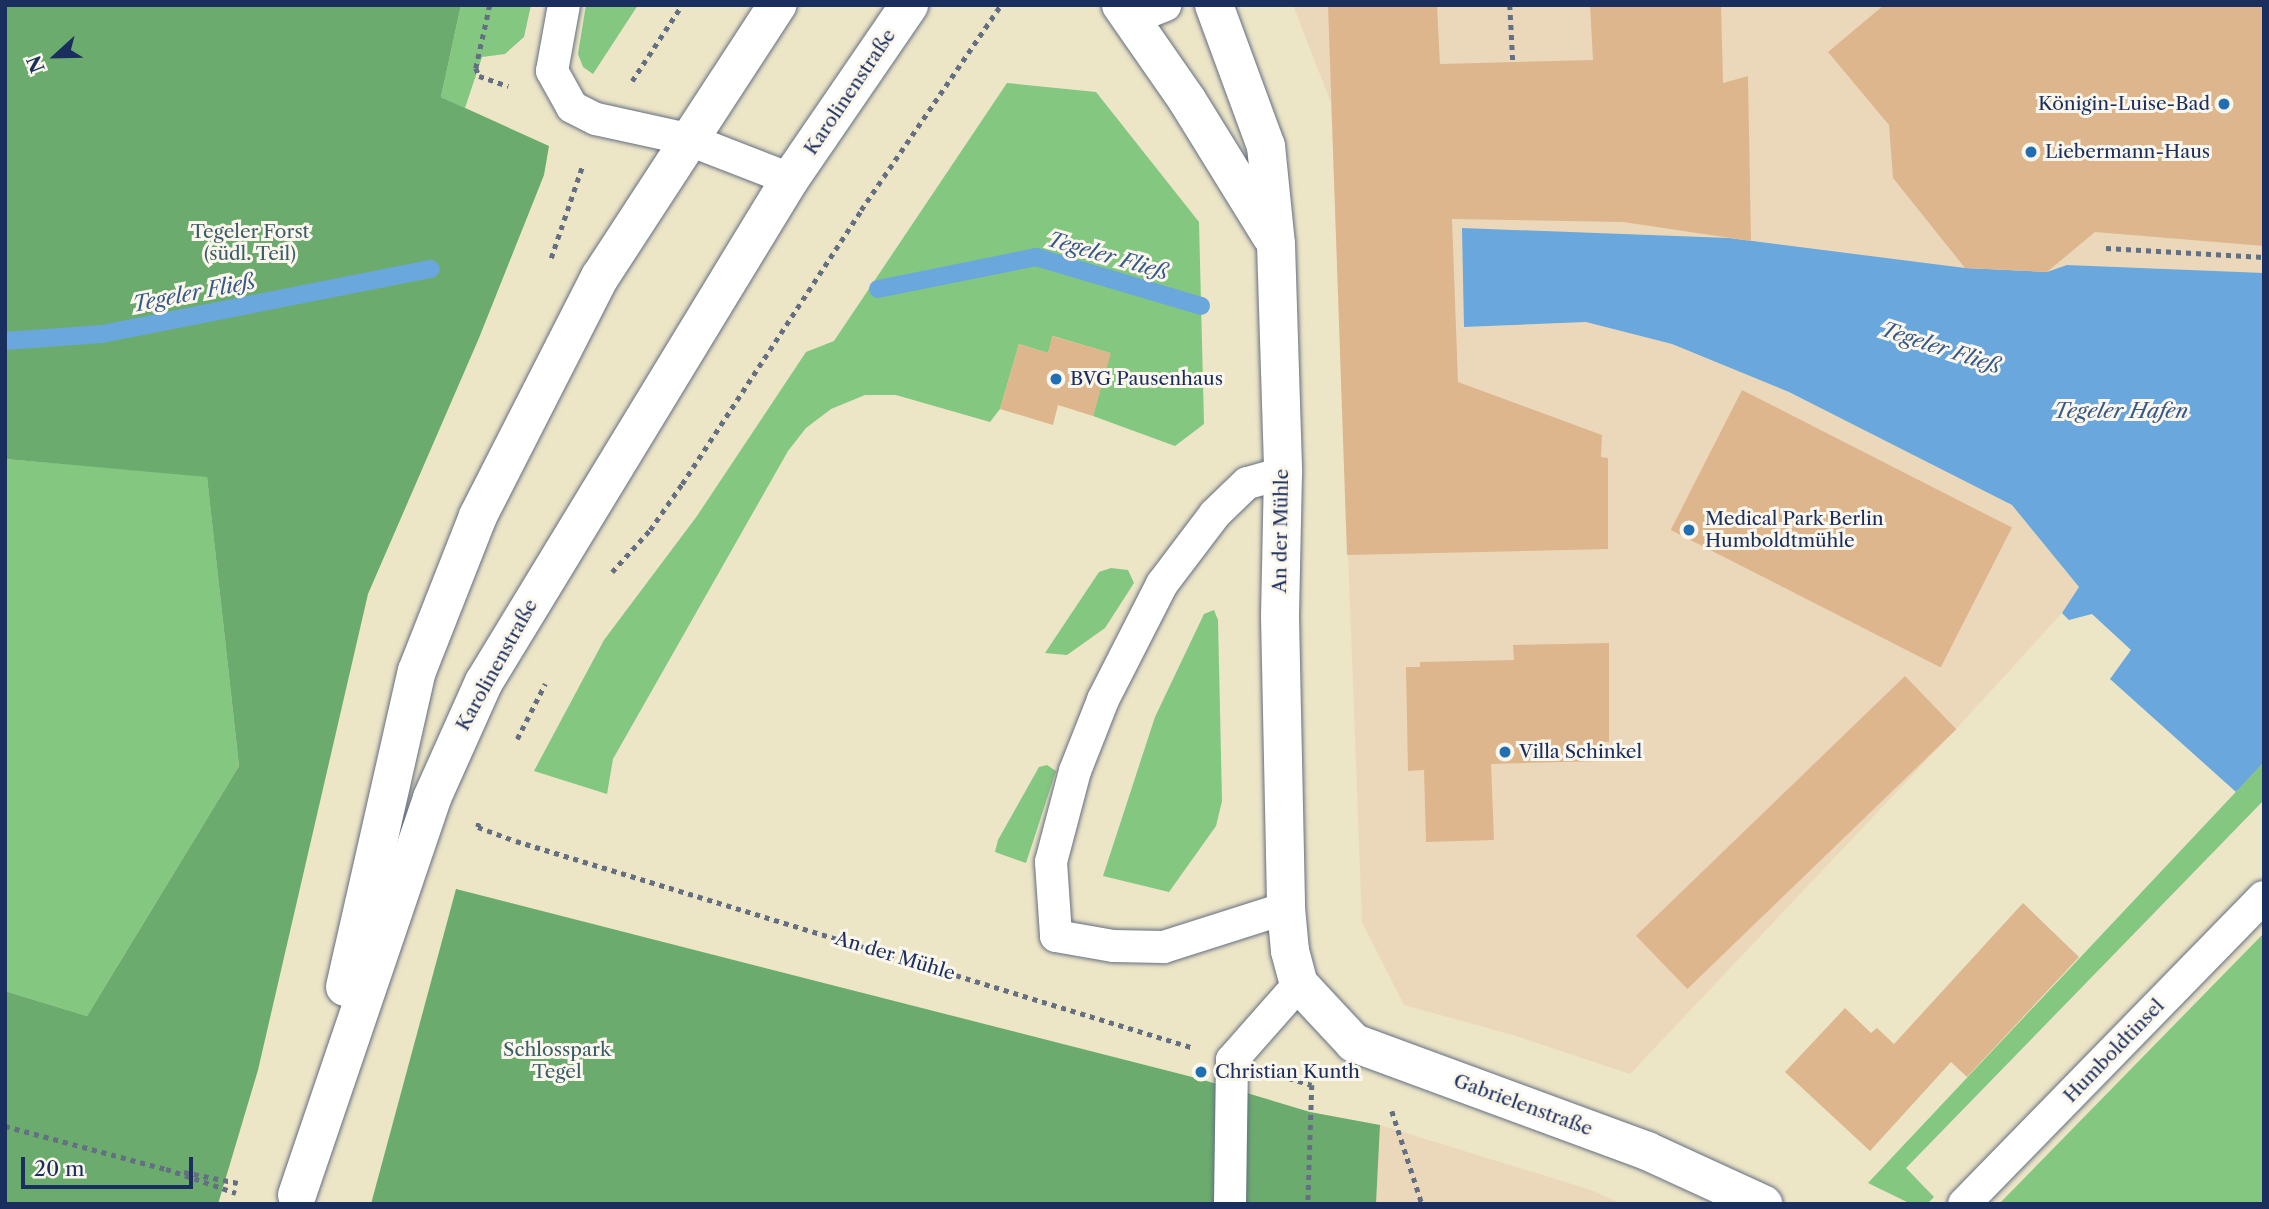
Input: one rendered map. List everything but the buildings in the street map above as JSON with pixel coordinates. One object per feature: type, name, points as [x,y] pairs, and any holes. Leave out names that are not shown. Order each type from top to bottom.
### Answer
[{"type":"main road","name":"Karolinenstraße","points":[[296,1199],[418,671],[478,516],[600,277],[687,139],[777,5]]},
{"type":"main road","name":"Karolinenstraße","points":[[296,1199],[432,798],[484,682],[783,190],[909,5]]},
{"type":"main road","name":"An der Mühle","points":[[1214,5],[1266,146],[1276,244],[1283,473],[1280,616],[1286,908],[1290,951],[1299,984]]},
{"type":"main road","name":"An der Mühle","points":[[1139,10],[1187,100],[1276,244]]},
{"type":"main road","name":"Gabrielenstraße","points":[[1299,984],[1354,1043],[1647,1151],[1763,1204]]},
{"type":"lane","points":[[564,5],[552,71],[572,107],[596,118],[687,139],[783,190]]},
{"type":"lane","points":[[1283,473],[1247,483],[1215,514],[1162,584],[1103,700],[1075,771],[1051,862],[1056,936],[1113,946],[1164,947],[1286,908]]},
{"type":"lane","name":"Humboldtinsel","points":[[1964,1204],[2264,897]]},
{"type":"lane","points":[[1230,1204],[1232,1060],[1299,984]]},
{"type":"path","points":[[603,583],[666,507],[779,332],[1001,5]]},
{"type":"path","points":[[1510,5],[1513,62]]},
{"type":"path","points":[[547,270],[578,178]]},
{"type":"path","points":[[2106,248],[2264,257]]},
{"type":"path","points":[[511,749],[548,678]]},
{"type":"path","name":"An der Mühle","points":[[478,827],[1312,1085],[1308,1204]]},
{"type":"path","points":[[1392,1111],[1422,1204]]},
{"type":"path","points":[[5,1126],[166,1169],[238,1183]]},
{"type":"path","points":[[166,1169],[236,1193]]},
{"type":"shaded area","name":"Medical Park Berlin Humboldtmühle","points":[[1293,5],[2264,5],[2264,273],[2067,265],[2047,272],[1965,268],[1729,238],[1464,281],[1464,327],[1586,322],[1672,344],[1789,392],[2012,505],[2079,587],[2062,613],[1956,729],[1630,1074],[1513,1035],[1404,1005],[1362,922],[1331,103]]},
{"type":"shaded area","points":[[1380,1125],[1591,1190],[1622,1204],[1376,1204]]},
{"type":"green space","name":"Tegeler Forst (südl. Teil)","points":[[5,5],[461,5],[441,97],[549,146],[544,175],[479,338],[368,594],[258,1070],[218,1204],[5,1204],[5,991],[87,1016],[239,766],[207,477],[5,459]]},
{"type":"green space","points":[[461,5],[531,5],[524,37],[505,54],[482,57],[465,108],[441,97]]},
{"type":"green space","points":[[586,5],[638,5],[593,74],[583,67],[578,54]]},
{"type":"green space","points":[[1007,83],[1096,92],[1199,222],[1204,424],[1175,446],[1093,416],[1110,353],[1053,336],[1048,353],[1019,344],[1000,409],[990,422],[896,395],[865,395],[831,409],[806,428],[788,451],[613,759],[607,794],[534,771],[604,640],[697,516],[806,352],[834,341]]},
{"type":"green space","points":[[5,459],[207,476],[239,766],[87,1016],[5,991]]},
{"type":"green space","points":[[1111,568],[1128,570],[1134,583],[1105,628],[1067,655],[1045,653],[1099,572]]},
{"type":"green space","points":[[1214,610],[1218,620],[1222,801],[1216,826],[1169,892],[1103,876],[1155,717],[1204,614]]},
{"type":"green space","points":[[2264,762],[2264,800],[1906,1168],[1934,1197],[1927,1204],[1911,1204],[1868,1183]]},
{"type":"green space","points":[[1047,765],[1056,771],[1026,863],[995,852],[998,840],[1039,767]]},
{"type":"green space","name":"Schlosspark Tegel","points":[[456,889],[1200,1079],[1310,1112],[1380,1125],[1376,1204],[371,1204]]},
{"type":"green space","points":[[2264,933],[2264,1204],[1999,1204]]},
{"type":"water","name":"Tegeler Hafen","points":[[1462,228],[1729,238],[1965,268],[2047,272],[2067,265],[2264,273],[2264,762],[2236,792],[2110,679],[2131,650],[2092,614],[2069,620],[2062,613],[2079,587],[2012,505],[1789,392],[1672,344],[1586,322],[1464,327]]},
{"type":"waterway","name":"Tegeler Fließ","points":[[878,289],[1036,257],[1201,306]]},
{"type":"waterway","name":"Tegeler Fließ","points":[[5,341],[102,334],[431,269]]},
{"type":"place","name":"Königin-Luise-Bad","points":[[2224,104]]},
{"type":"place","name":"Liebermann-Haus","points":[[2031,152]]},
{"type":"place","name":"BVG Pausenhaus","points":[[1056,379]]},
{"type":"place","name":"Medical Park Berlin Humboldtmühle","points":[[1689,530]]},
{"type":"place","name":"Villa Schinkel","points":[[1505,752]]},
{"type":"place","name":"Christian Kunth","points":[[1201,1072]]}]
